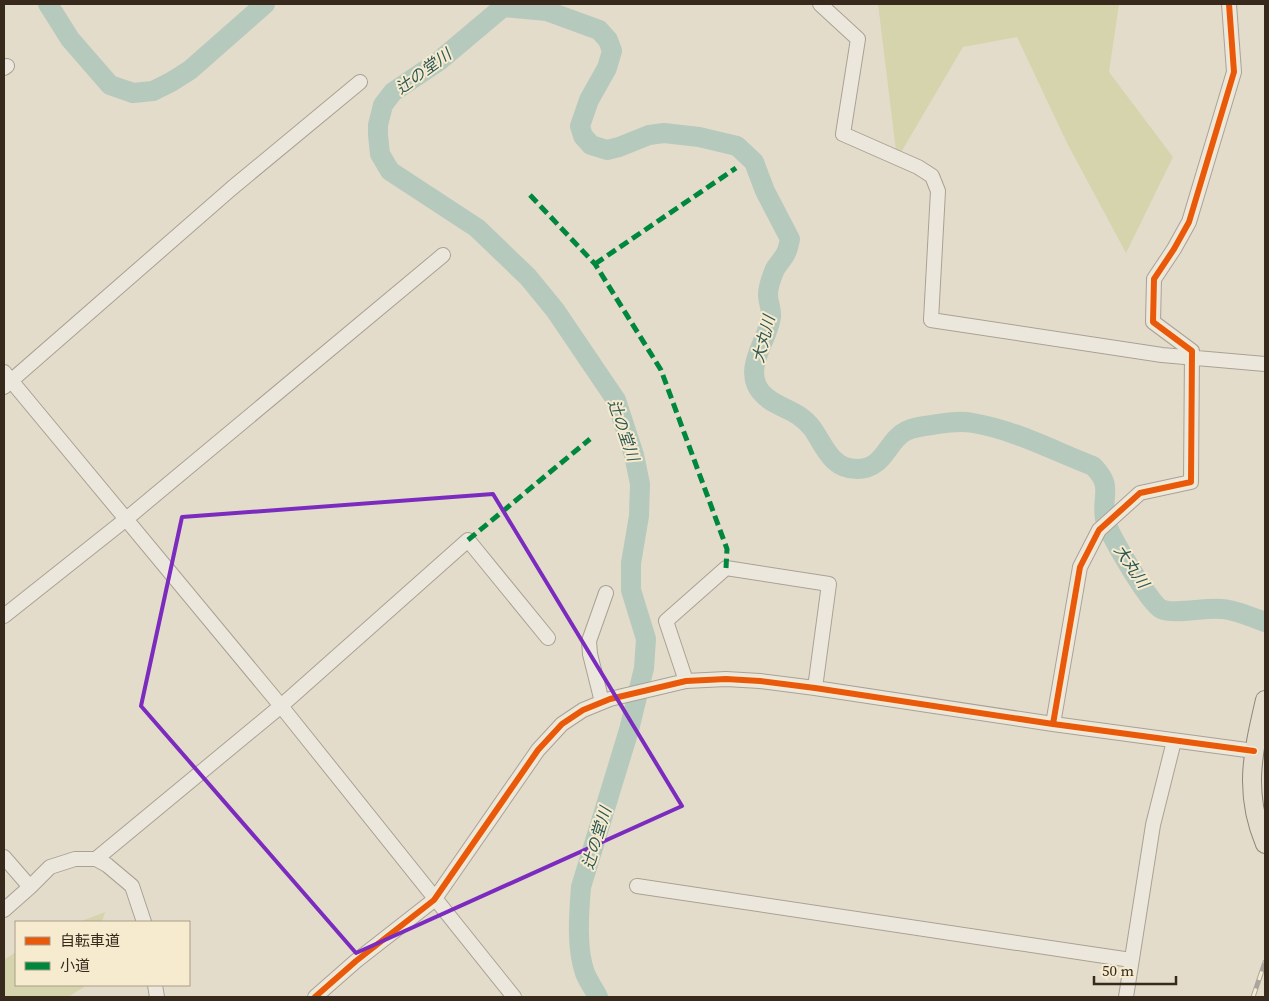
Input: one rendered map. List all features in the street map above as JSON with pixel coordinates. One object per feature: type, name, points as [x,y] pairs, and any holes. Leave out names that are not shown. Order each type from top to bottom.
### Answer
[{"type":"main road","points":[[1265,700],[1254,751],[1251,778],[1253,802],[1265,844]]},
{"type":"street","points":[[820,4],[858,39],[843,134],[918,167],[932,176],[938,191],[931,320],[1162,356],[1265,364]]},
{"type":"street","points":[[1053,724],[1080,567],[1099,530],[1140,493],[1191,482],[1192,351],[1153,322],[1154,279],[1189,222],[1234,72],[1229,4]]},
{"type":"street","points":[[360,82],[6,380],[281,706],[434,900],[514,997]]},
{"type":"street","points":[[4,616],[125,520],[443,255]]},
{"type":"street","points":[[96,860],[281,706],[468,540],[548,638]]},
{"type":"street","points":[[682,682],[666,621],[726,568],[829,584],[815,688]]},
{"type":"street","points":[[606,593],[589,641],[590,654],[606,700]]},
{"type":"street","points":[[314,997],[356,961],[434,900],[538,750],[562,724],[583,710],[606,700],[682,682],[726,679],[815,688],[1053,724],[1254,751]]},
{"type":"street","points":[[1126,997],[1153,825],[1174,741]]},
{"type":"street","points":[[4,857],[30,887]]},
{"type":"street","points":[[4,910],[50,867],[75,859],[96,860],[107,865],[132,886],[144,921]]},
{"type":"street","points":[[637,886],[1131,960]]},
{"type":"highlighted area","points":[[493,494],[682,806],[356,953],[141,706],[182,517]]},
{"type":"green space","points":[[878,4],[1119,4],[1109,72],[1173,157],[1126,253],[1067,143],[1017,37],[963,47],[897,159]]},
{"type":"green space","points":[[105,912],[102,921],[82,921]]},
{"type":"green space","points":[[15,953],[15,986],[84,986],[68,997],[4,997],[4,960]]},
{"type":"waterway","name":"辻の堂川","points":[[48,4],[70,39],[110,85],[133,93],[153,91],[190,70],[265,4]]},
{"type":"waterway","name":"大丸川","points":[[503,7],[547,11],[599,30],[608,40],[612,51],[607,68],[589,100],[580,126],[583,136],[591,145],[607,150],[649,135],[664,133],[699,137],[737,146],[754,162],[765,191],[790,239],[787,251],[775,269],[769,285],[768,295],[771,317],[755,364],[754,374],[756,383],[767,398],[806,421],[835,461],[848,468],[866,468],[880,459],[894,441],[906,431],[947,423],[973,423],[1019,436],[1093,466],[1099,473],[1105,486],[1104,511],[1108,527],[1139,582],[1161,609],[1167,611],[1227,610],[1265,622]]},
{"type":"waterway","name":"辻の堂川","points":[[503,7],[439,61],[393,92],[383,105],[378,125],[378,135],[380,154],[390,171],[477,228],[528,277],[555,310],[616,400],[634,455],[640,484],[639,516],[631,563],[631,590],[646,639],[644,668],[629,730],[581,887],[580,897],[580,953],[586,976],[598,997]]},
{"type":"railway","points":[[1253,997],[1265,962]]},
{"type":"marked path","points":[[595,264],[736,168]]},
{"type":"marked path","points":[[530,195],[595,264],[661,370],[727,549],[726,568]]},
{"type":"marked path","points":[[468,540],[590,439]]},
{"type":"cycle path","points":[[1053,724],[1080,567],[1099,530],[1140,493],[1191,482],[1192,351],[1153,322],[1154,279],[1189,222],[1234,72],[1229,4]]},
{"type":"cycle path","points":[[315,997],[356,961],[434,900],[538,750],[562,724],[583,710],[610,699],[686,681],[726,679],[760,681],[1254,751]]}]
